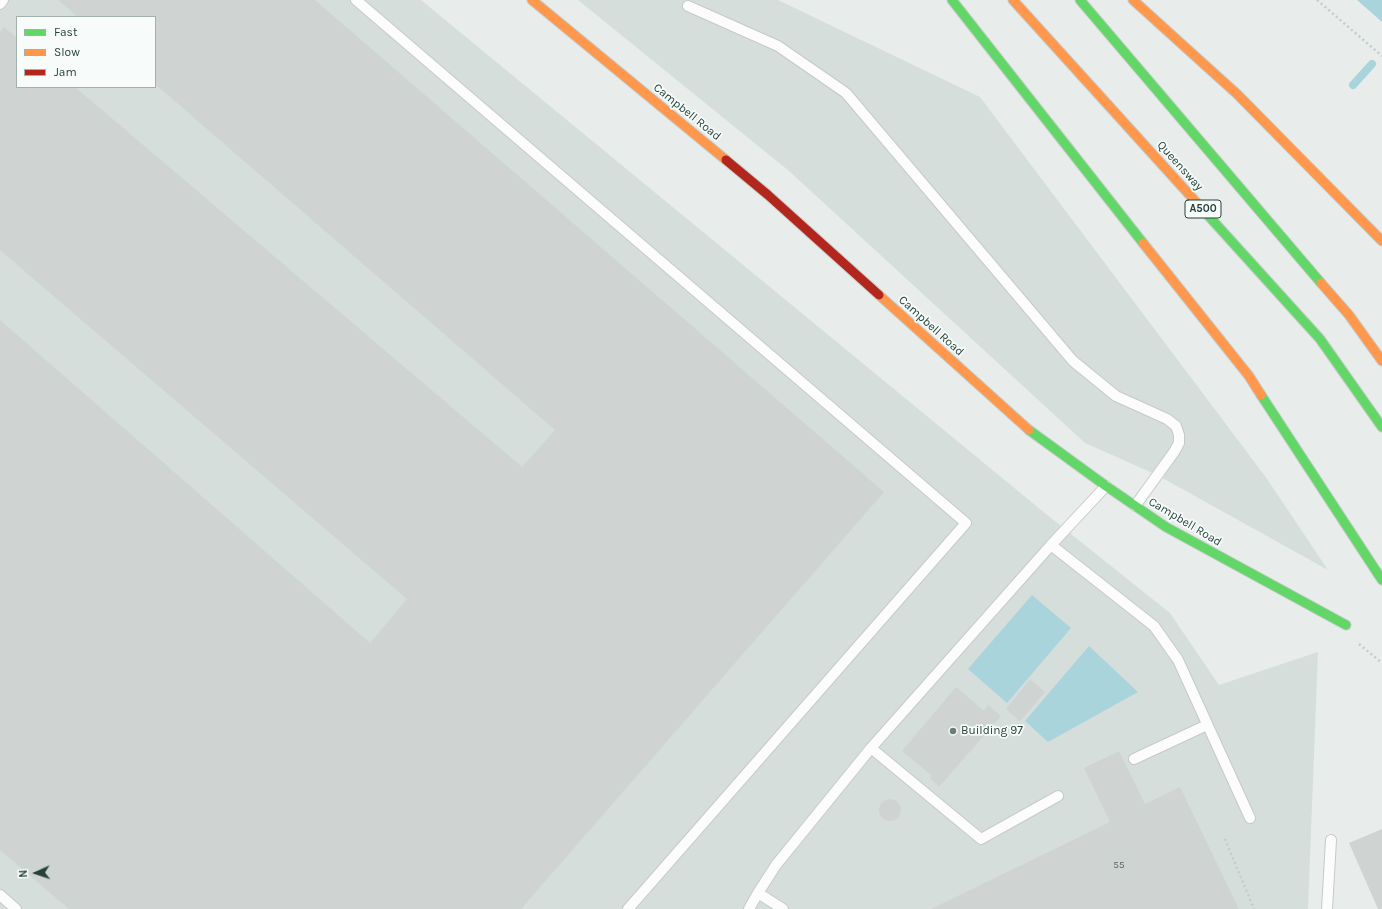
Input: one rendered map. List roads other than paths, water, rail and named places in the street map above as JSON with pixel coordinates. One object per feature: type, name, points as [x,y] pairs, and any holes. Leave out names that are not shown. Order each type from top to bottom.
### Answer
[{"type":"main road","name":"Campbell Road","points":[[532,0],[768,194],[1022,425],[1106,486],[1166,527],[1346,625]]},
{"type":"main road","points":[[952,0],[1249,376],[1382,580]]},
{"type":"main road","name":"Queensway","points":[[1014,0],[1320,339],[1382,427]]},
{"type":"main road","points":[[1080,0],[1349,315],[1382,361]]},
{"type":"main road","points":[[1133,0],[1237,94],[1382,241]]},
{"type":"lane","points":[[0,4],[3,0]]},
{"type":"lane","points":[[356,0],[966,523],[628,909]]},
{"type":"lane","points":[[688,6],[778,46],[846,93],[1073,361],[1116,396],[1167,419],[1176,426],[1179,435],[1179,443],[1135,506]]},
{"type":"lane","points":[[750,909],[758,893],[776,865],[871,748],[1051,545],[1106,486]]},
{"type":"lane","points":[[1051,545],[1154,626],[1178,660],[1250,818]]},
{"type":"lane","points":[[1134,759],[1207,725]]},
{"type":"lane","points":[[871,748],[982,839],[1058,796]]},
{"type":"lane","points":[[1327,909],[1331,840]]},
{"type":"lane","points":[[758,893],[783,909]]},
{"type":"lane","points":[[0,895],[16,909]]},
{"type":"water","points":[[1357,0],[1382,0],[1382,22]]},
{"type":"water","points":[[1032,595],[1071,628],[1007,703],[968,669]]},
{"type":"water","points":[[1089,646],[1138,692],[1048,742],[1025,721]]},
{"type":"waterway","points":[[1353,85],[1372,64]]},
{"type":"place","name":"Building 97","points":[[953,731]]}]
